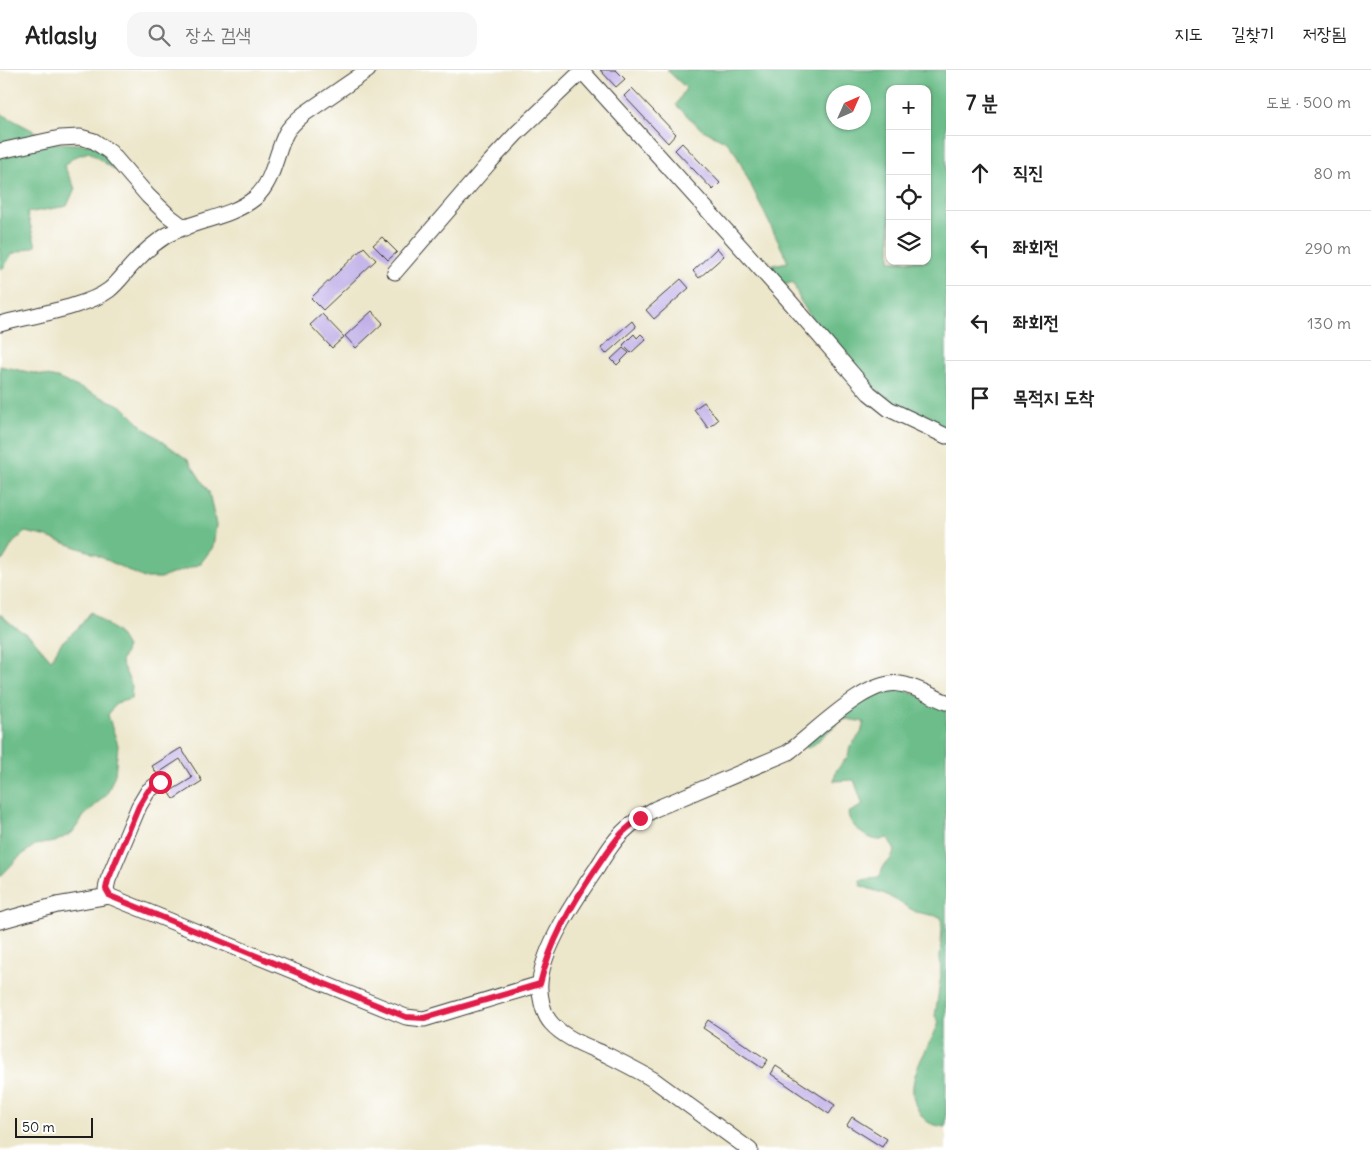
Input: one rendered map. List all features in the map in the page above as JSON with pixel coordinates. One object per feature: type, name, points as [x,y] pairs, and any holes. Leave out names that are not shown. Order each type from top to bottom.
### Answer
[{"type":"street","points":[[0,324],[98,297],[109,290],[145,252],[166,236],[216,217],[254,198],[264,187],[270,176],[286,133],[295,122],[368,70]]},
{"type":"street","points":[[395,272],[489,163],[582,70],[869,393],[889,409],[946,436]]},
{"type":"street","points":[[0,151],[60,138],[80,137],[94,141],[110,152],[148,196],[185,228]]},
{"type":"street","points":[[750,1150],[654,1080],[578,1042],[556,1028],[546,1016],[540,984],[546,960],[559,930],[612,845],[623,832],[640,818],[663,805],[787,753],[836,712],[884,685],[898,683],[910,686],[946,702]]},
{"type":"street","points":[[110,896],[106,889],[108,880],[139,806],[148,791],[160,782]]},
{"type":"street","points":[[0,921],[57,905],[110,896],[406,1017],[424,1018],[540,984]]},
{"type":"green space","points":[[667,70],[946,70],[946,433],[890,405],[812,319],[800,300],[793,282],[782,286],[767,266],[788,262],[736,154],[727,142],[701,129],[676,105],[686,88]]},
{"type":"green space","points":[[0,113],[56,143],[93,145],[121,170],[115,170],[89,152],[74,157],[64,166],[75,188],[67,206],[27,213],[36,246],[12,254],[4,267],[0,269]]},
{"type":"green space","points":[[0,366],[57,378],[122,406],[143,427],[188,460],[209,492],[216,525],[213,547],[200,564],[161,578],[144,578],[88,551],[44,536],[25,532],[13,543],[3,560],[0,561]]},
{"type":"green space","points":[[91,612],[119,634],[127,647],[121,662],[132,686],[131,699],[116,703],[108,715],[118,745],[115,774],[107,794],[84,816],[72,833],[55,842],[35,845],[18,858],[0,877],[0,614],[15,627],[31,637],[51,660],[61,643],[79,627]]},
{"type":"green space","points":[[896,687],[946,706],[946,1127],[932,1124],[923,1118],[914,1099],[913,1087],[919,1065],[939,1022],[935,1016],[941,976],[941,917],[916,912],[885,894],[861,886],[860,880],[879,878],[884,865],[890,860],[895,851],[888,838],[880,840],[864,835],[849,818],[848,813],[863,805],[854,780],[834,781],[836,771],[848,756],[850,747],[861,733],[864,722],[847,719],[839,722],[811,747],[807,748],[804,745],[864,698]]},
{"type":"building","points":[[600,70],[616,70],[625,79],[616,87]]},
{"type":"building","points":[[632,88],[676,134],[668,143],[624,96]]},
{"type":"building","points":[[682,143],[720,183],[713,190],[675,150]]},
{"type":"building","points":[[382,237],[397,252],[388,260],[373,245]]},
{"type":"building","points":[[364,247],[376,260],[323,310],[311,298]]},
{"type":"building","points":[[717,248],[724,256],[699,278],[693,271]]},
{"type":"building","points":[[681,279],[689,288],[654,319],[646,310]]},
{"type":"building","points":[[372,311],[383,323],[356,348],[345,336]]},
{"type":"building","points":[[322,314],[344,337],[332,348],[310,325]]},
{"type":"building","points":[[632,321],[636,327],[606,354],[601,348]]},
{"type":"building","points":[[634,334],[637,338],[641,334],[646,339],[631,353],[623,345]]},
{"type":"building","points":[[623,348],[629,353],[617,365],[611,359]]},
{"type":"building","points":[[704,402],[718,420],[708,428],[694,409]]},
{"type":"building","points":[[181,748],[202,781],[174,799],[169,792],[192,778],[180,759],[157,774],[152,766]]},
{"type":"building","points":[[708,1020],[768,1060],[762,1068],[703,1028]]},
{"type":"building","points":[[776,1066],[835,1105],[829,1114],[771,1074]]},
{"type":"building","points":[[852,1117],[887,1139],[882,1147],[847,1125]]},
{"type":"route","points":[[160,782],[148,791],[139,806],[108,880],[106,889],[110,896],[406,1017],[417,1019],[540,984],[546,960],[559,930],[587,883],[612,845],[623,832],[640,818]]}]
